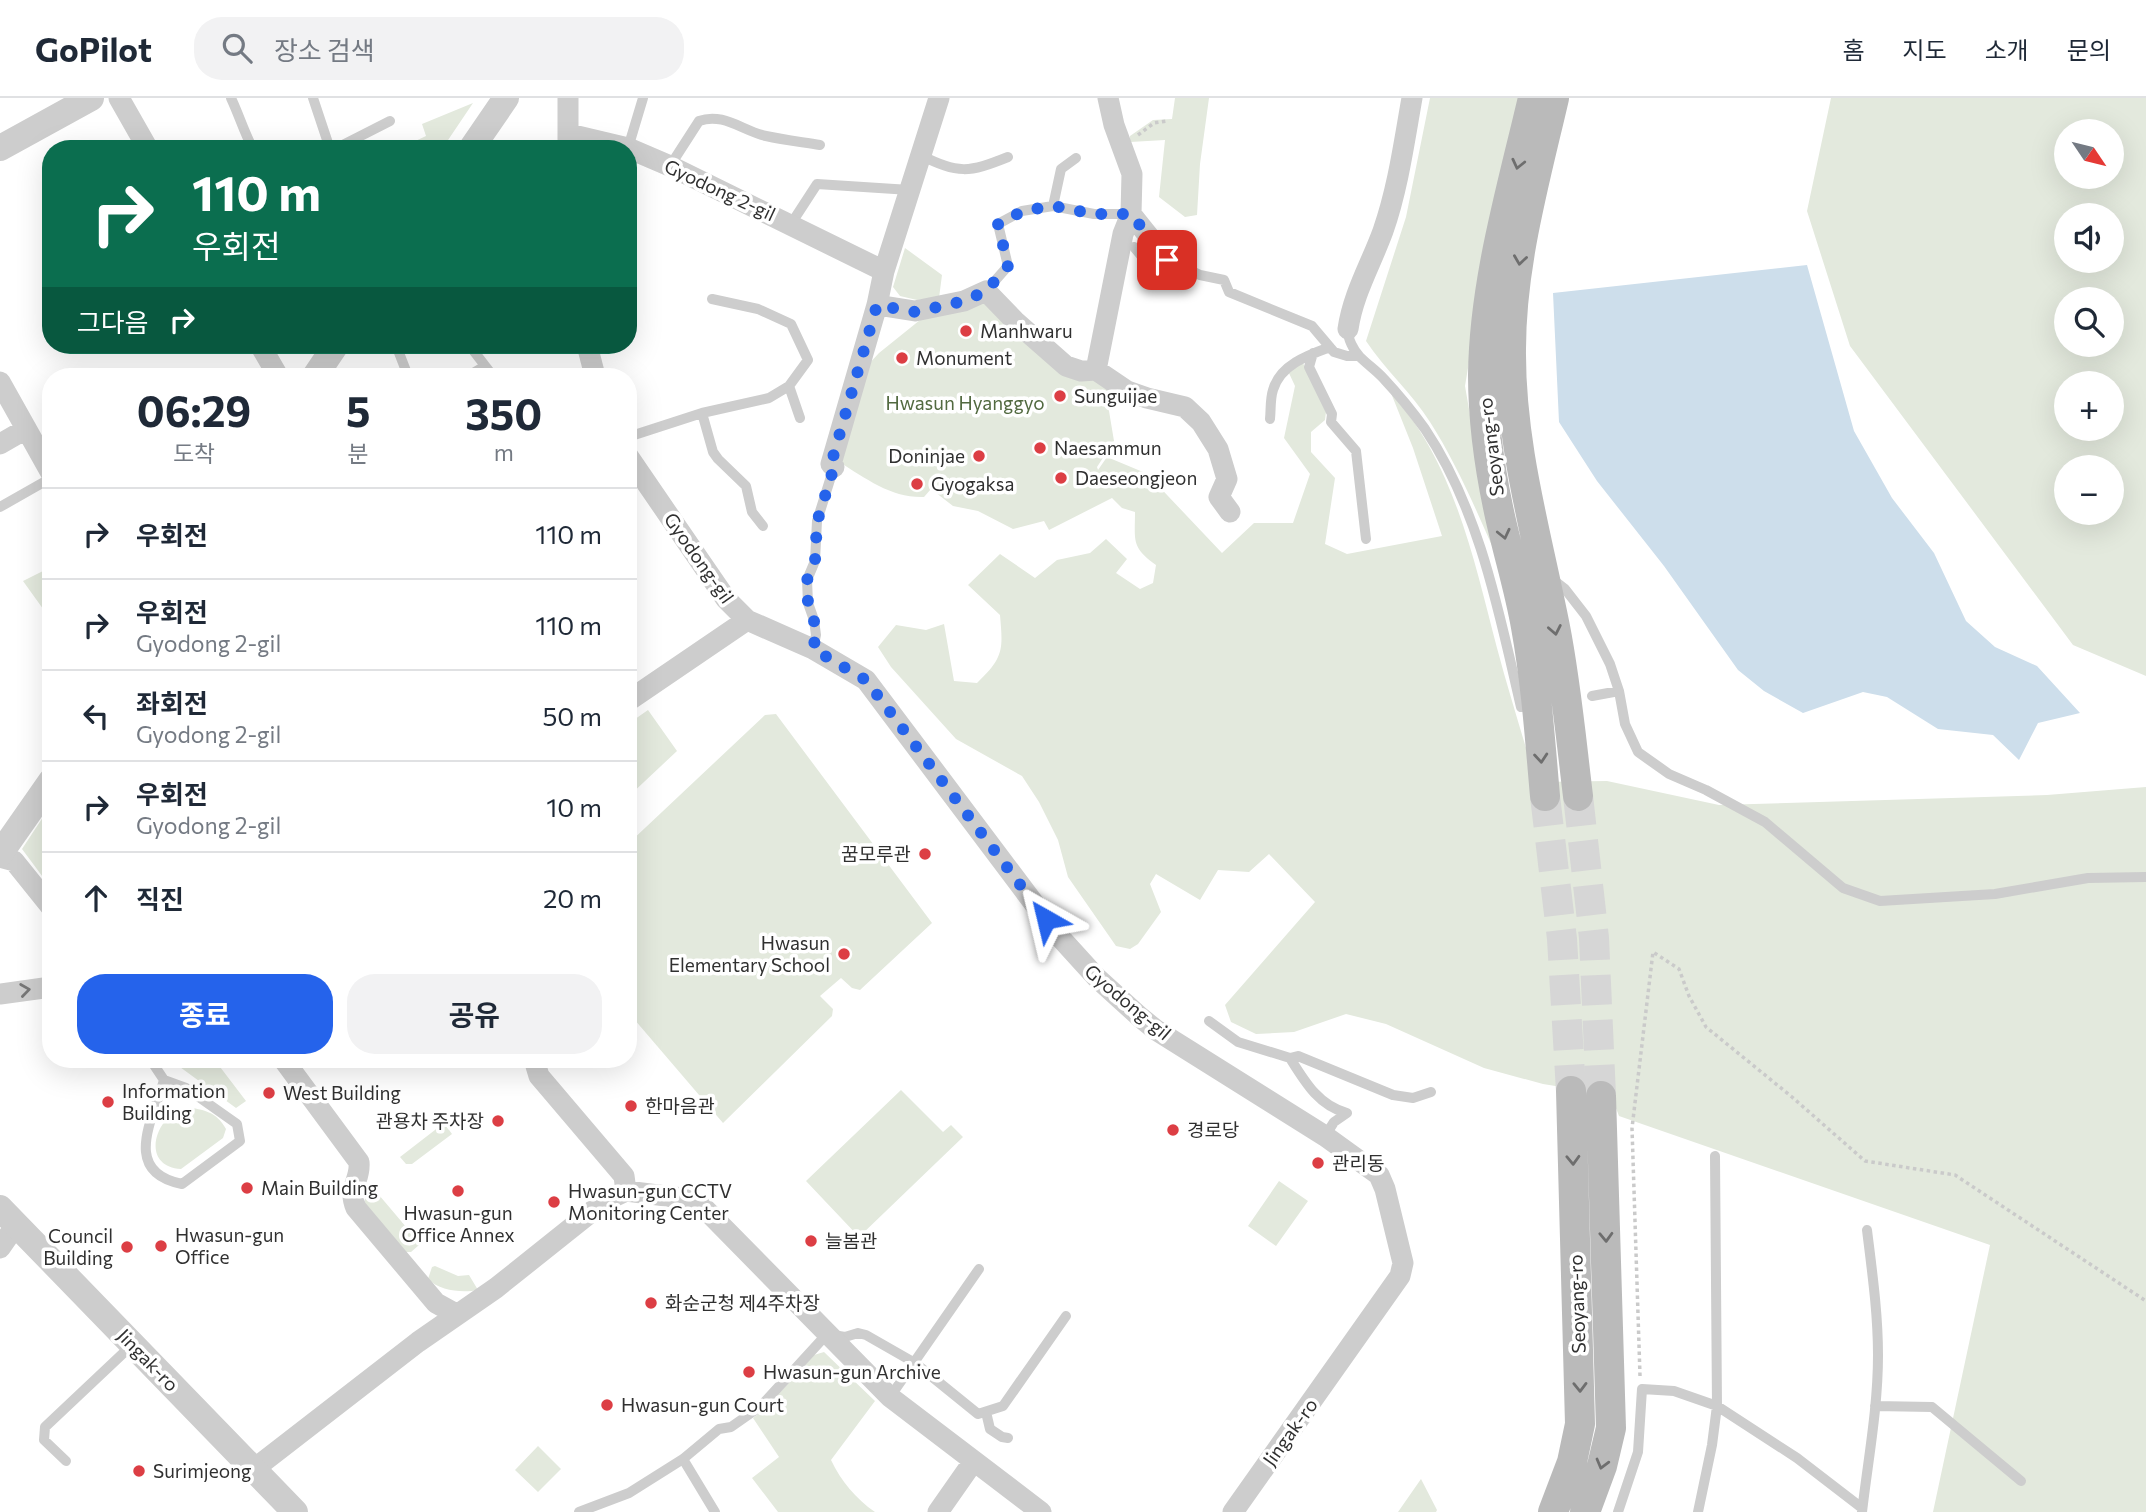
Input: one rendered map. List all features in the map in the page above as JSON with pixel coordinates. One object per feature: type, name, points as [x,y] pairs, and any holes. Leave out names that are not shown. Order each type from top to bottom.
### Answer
[{"type":"main road","name":"Seoyang-ro","points":[[1533,98],[1496,261],[1483,375],[1486,439],[1497,507],[1526,625],[1535,686],[1545,796]]},
{"type":"main road","name":"Seoyang-ro","points":[[1555,98],[1523,235],[1511,348],[1514,412],[1521,472],[1566,690],[1578,796]]},
{"type":"main road","name":"Seoyang-ro","points":[[1553,1512],[1572,1462],[1580,1424],[1571,1091]]},
{"type":"main road","name":"Seoyang-ro","points":[[1585,1512],[1602,1466],[1611,1428],[1601,1096]]},
{"type":"street","points":[[0,148],[91,98]]},
{"type":"street","points":[[119,98],[143,140]]},
{"type":"street","points":[[477,140],[506,98]]},
{"type":"street","points":[[568,98],[568,140]]},
{"type":"street","points":[[834,467],[831,464],[877,305],[884,271],[939,98]]},
{"type":"street","points":[[1096,370],[1123,234],[1131,214],[1132,174],[1114,125],[1108,98]]},
{"type":"street","points":[[1348,329],[1350,313],[1382,233],[1395,192],[1412,98]]},
{"type":"street","name":"Gyodong 2-gil","points":[[637,152],[884,271]]},
{"type":"street","points":[[1131,214],[1169,261]]},
{"type":"street","points":[[877,305],[915,312],[964,301],[986,291],[1066,366],[1082,371],[1096,370],[1128,391],[1185,407],[1201,422],[1218,449],[1227,479],[1219,497],[1230,512]]},
{"type":"street","points":[[0,382],[42,459]]},
{"type":"street","points":[[0,444],[26,429]]},
{"type":"street","name":"Gyodong-gil","points":[[637,469],[726,599],[747,620],[813,649],[866,680],[1058,934],[1097,978],[1156,1030],[1325,1136],[1379,1175],[1385,1189],[1403,1263],[1400,1276],[1348,1352]]},
{"type":"street","points":[[637,695],[747,620]]},
{"type":"street","points":[[42,794],[0,855],[14,861],[42,896]]},
{"type":"street","points":[[0,994],[42,987]]},
{"type":"street","points":[[290,1068],[359,1162],[360,1170],[352,1190],[352,1200],[356,1208],[436,1303],[456,1314]]},
{"type":"street","points":[[537,1068],[539,1076],[624,1176],[626,1191]]},
{"type":"street","points":[[254,1469],[456,1314],[496,1288],[605,1201],[626,1191],[682,1198],[704,1208],[890,1397],[1041,1512]]},
{"type":"street","points":[[0,1248],[8,1217]]},
{"type":"street","name":"Jingak-ro","points":[[8,1217],[295,1512]]},
{"type":"street","name":"Jingak-ro","points":[[1233,1512],[1348,1352]]},
{"type":"street","points":[[938,1512],[973,1462]]},
{"type":"lane","points":[[231,98],[248,140]]},
{"type":"lane","points":[[313,98],[329,140]]},
{"type":"lane","points":[[630,140],[643,98]]},
{"type":"lane","points":[[670,166],[699,121],[706,118],[720,118],[764,136],[820,145]]},
{"type":"lane","points":[[351,140],[390,121]]},
{"type":"lane","points":[[920,155],[946,168],[971,171],[1008,157]]},
{"type":"lane","points":[[1053,206],[1061,169],[1076,158]]},
{"type":"lane","name":"Gyodong 2-gil","points":[[791,224],[817,184],[910,190]]},
{"type":"lane","points":[[986,291],[1008,266],[998,224],[1023,211],[1053,206],[1094,214],[1131,214]]},
{"type":"lane","points":[[1134,247],[1153,270],[1168,271],[1169,261],[1200,275],[1224,280],[1229,292],[1312,326],[1334,352],[1359,356]]},
{"type":"lane","points":[[637,434],[702,413],[769,398],[789,386],[808,360],[791,324],[758,309],[712,299]]},
{"type":"lane","points":[[1348,329],[1347,334],[1359,356],[1411,409],[1436,447],[1473,526],[1487,569],[1521,707],[1533,705]]},
{"type":"lane","points":[[1270,419],[1273,390],[1282,372],[1313,353],[1330,347]]},
{"type":"lane","points":[[1313,353],[1309,367],[1332,414],[1331,422],[1356,451],[1366,540]]},
{"type":"lane","points":[[476,354],[485,366],[482,368]]},
{"type":"lane","points":[[789,386],[800,418]]},
{"type":"lane","points":[[702,413],[713,452],[746,486],[752,512],[763,527]]},
{"type":"lane","points":[[813,649],[816,635],[808,603],[807,580],[815,561],[817,522],[834,467]]},
{"type":"lane","points":[[0,507],[42,481]]},
{"type":"lane","points":[[1542,570],[1564,589],[1586,616],[1610,664],[1619,691],[1625,724],[1638,752],[1669,774],[1706,790],[1765,822],[1843,888],[1880,901],[1995,894],[2088,878],[2146,877]]},
{"type":"lane","points":[[1592,696],[1619,691]]},
{"type":"lane","points":[[1209,1021],[1238,1042],[1290,1058],[1298,1056],[1392,1095],[1413,1098],[1431,1092]]},
{"type":"lane","points":[[1290,1058],[1317,1095],[1334,1110],[1347,1113],[1334,1122],[1325,1136]]},
{"type":"lane","points":[[156,1068],[164,1080],[186,1088],[227,1116],[237,1124],[239,1132],[240,1141],[182,1184],[168,1181],[157,1174],[147,1158],[145,1140],[148,1124],[164,1080]]},
{"type":"lane","points":[[1698,1512],[1717,1406],[1715,1156]]},
{"type":"lane","points":[[1862,1510],[1873,1437],[1878,1354],[1867,1230]]},
{"type":"lane","points":[[890,1397],[979,1269]]},
{"type":"lane","points":[[579,1512],[629,1493],[683,1460],[719,1429],[731,1427],[761,1406],[827,1334],[845,1337],[858,1333],[866,1335],[915,1363],[978,1414],[1003,1406],[1066,1316]]},
{"type":"lane","points":[[66,1461],[44,1440],[44,1427],[132,1344]]},
{"type":"lane","points":[[1618,1512],[1638,1452],[1642,1389],[1674,1391],[1717,1406],[1797,1458],[1862,1510]]},
{"type":"lane","points":[[1875,1406],[1932,1407],[2021,1481]]},
{"type":"lane","points":[[986,1412],[990,1429],[1008,1438]]},
{"type":"lane","points":[[683,1460],[715,1512]]},
{"type":"path","points":[[1642,1389],[1632,1128],[1653,952],[1679,969],[1689,996],[1706,1027],[1865,1161],[1955,1175],[2146,1301]]},
{"type":"green space","points":[[1175,98],[1209,98],[1200,164],[1197,215],[1185,217],[1159,197],[1165,140],[1130,142],[1130,136],[1153,120],[1172,119]]},
{"type":"green space","points":[[1430,98],[1519,98],[1494,211],[1465,386],[1493,548],[1456,468],[1430,422],[1366,341],[1406,217]]},
{"type":"green space","points":[[1831,98],[2146,98],[2146,676],[2073,645],[1850,346],[1807,211]]},
{"type":"green space","points":[[473,103],[448,140],[418,140],[426,136],[422,124]]},
{"type":"green space","points":[[905,248],[942,275],[939,298],[917,300],[900,296],[893,287]]},
{"type":"green space","name":"Hwasun Hyanggyo","points":[[983,298],[1113,392],[1107,399],[1114,441],[1097,467],[1098,470],[1107,457],[1143,472],[1222,553],[1254,523],[1293,523],[1310,474],[1284,438],[1295,386],[1288,371],[1303,363],[1326,412],[1325,420],[1311,432],[1311,452],[1335,478],[1325,544],[1347,554],[1442,536],[1413,448],[1391,393],[1413,420],[1431,450],[1459,513],[1536,782],[1607,781],[1719,805],[2047,795],[2146,787],[2146,1512],[1933,1512],[1990,1245],[1619,1116],[1611,1095],[1543,1084],[1484,1068],[1386,1024],[1346,1014],[1294,1032],[1256,1034],[1231,1022],[1225,1005],[1315,902],[1269,854],[1249,872],[1218,870],[1200,900],[1156,874],[1150,884],[1161,912],[1138,944],[1130,949],[1116,946],[1068,877],[1058,840],[1022,776],[956,739],[891,667],[878,647],[896,625],[926,630],[944,624],[954,681],[977,683],[1000,652],[1000,615],[968,585],[1000,554],[1035,578],[1057,560],[1090,553],[1106,539],[1127,559],[1116,573],[1140,589],[1153,583],[1156,565],[1142,553],[1136,543],[1135,512],[1122,508],[1112,498],[1049,530],[1044,521],[1013,529],[978,511],[953,506],[931,489],[924,497],[890,491],[839,462],[866,367],[920,320]]},
{"type":"green space","points":[[42,572],[42,607],[23,581]]},
{"type":"green space","points":[[648,710],[677,751],[637,789],[637,718]]},
{"type":"green space","points":[[776,714],[932,923],[860,990],[852,988],[841,978],[820,996],[833,1009],[832,1016],[723,1123],[637,1023],[637,836],[765,715]]},
{"type":"green space","points":[[42,819],[42,876],[22,849]]},
{"type":"green space","points":[[181,1068],[221,1068],[246,1101],[236,1108]]},
{"type":"green space","points":[[901,1090],[943,1132],[951,1125],[963,1137],[859,1237],[806,1181]]},
{"type":"green space","points":[[186,1107],[214,1115],[226,1129],[223,1138],[181,1169],[168,1166],[160,1159],[156,1140],[166,1120]]},
{"type":"green space","points":[[444,1123],[452,1134],[412,1164],[406,1164],[400,1157]]},
{"type":"green space","points":[[1279,1181],[1308,1201],[1276,1246],[1248,1226]]},
{"type":"green space","points":[[372,1192],[379,1195],[418,1241],[419,1245],[411,1252],[403,1252],[365,1208],[365,1197]]},
{"type":"green space","points":[[432,1267],[458,1276],[469,1275],[478,1290],[452,1290],[433,1283],[428,1279]]},
{"type":"green space","points":[[824,1352],[875,1401],[831,1460],[850,1489],[875,1512],[778,1512],[752,1478],[779,1457],[753,1418],[765,1409],[814,1355]]},
{"type":"green space","points":[[538,1446],[561,1469],[538,1492],[515,1470]]},
{"type":"green space","points":[[1421,1479],[1436,1512],[1398,1512]]},
{"type":"water","points":[[1807,265],[1854,431],[1892,498],[1934,553],[1966,621],[1995,647],[2037,666],[2080,713],[2038,723],[2019,760],[1993,735],[1938,729],[1887,697],[1863,692],[1803,713],[1764,691],[1738,670],[1664,566],[1597,481],[1559,422],[1553,293]]},
{"type":"tunnel","points":[[1545,796],[1562,939],[1571,1091]]},
{"type":"tunnel","points":[[1578,796],[1594,938],[1601,1096]]},
{"type":"place","name":"Manhwaru","points":[[966,331]]},
{"type":"place","name":"Monument","points":[[902,358]]},
{"type":"place","name":"Sunguijae","points":[[1060,396]]},
{"type":"place","name":"Naesammun","points":[[1040,448]]},
{"type":"place","name":"Doninjae","points":[[979,456]]},
{"type":"place","name":"Daeseongjeon","points":[[1061,478]]},
{"type":"place","name":"Gyogaksa","points":[[917,484]]},
{"type":"place","name":"꿈모루관","points":[[925,854]]},
{"type":"place","name":"Hwasun Elementary School","points":[[844,954]]},
{"type":"place","name":"West Building","points":[[269,1093]]},
{"type":"place","name":"Information Building","points":[[108,1102]]},
{"type":"place","name":"한마음관","points":[[631,1106]]},
{"type":"place","name":"관용차 주차장","points":[[498,1121]]},
{"type":"place","name":"경로당","points":[[1173,1130]]},
{"type":"place","name":"관리동","points":[[1318,1163]]},
{"type":"place","name":"Main Building","points":[[247,1188]]},
{"type":"place","name":"Hwasun-gun Office Annex","points":[[458,1191]]},
{"type":"place","name":"Hwasun-gun CCTV Monitoring Center","points":[[554,1202]]},
{"type":"place","name":"늘봄관","points":[[811,1241]]},
{"type":"place","name":"Hwasun-gun Office","points":[[161,1246]]},
{"type":"place","name":"Council Building","points":[[127,1247]]},
{"type":"place","name":"화순군청 제4주차장","points":[[651,1303]]},
{"type":"place","name":"Hwasun-gun Archive","points":[[749,1372]]},
{"type":"place","name":"Hwasun-gun Court","points":[[607,1405]]},
{"type":"place","name":"Surimjeong","points":[[139,1471]]},
{"type":"route","points":[[1046,919],[895,720],[876,691],[853,670],[813,649],[816,635],[808,603],[807,580],[815,561],[817,522],[877,305],[915,312],[964,301],[986,291],[1008,266],[998,224],[1023,211],[1053,206],[1094,214],[1131,214],[1167,260]]}]
